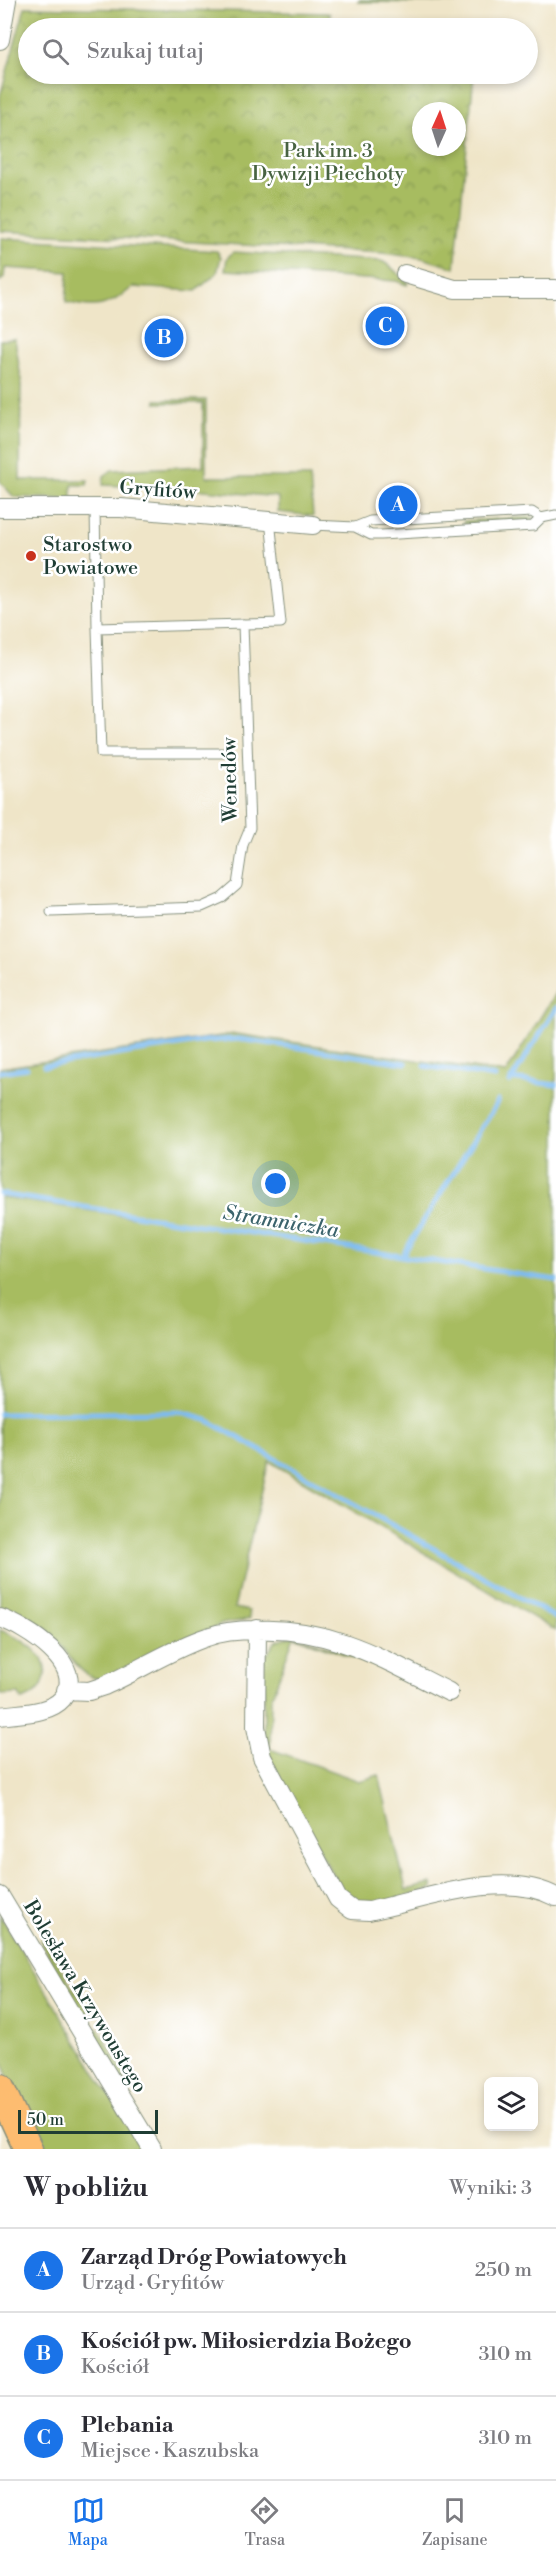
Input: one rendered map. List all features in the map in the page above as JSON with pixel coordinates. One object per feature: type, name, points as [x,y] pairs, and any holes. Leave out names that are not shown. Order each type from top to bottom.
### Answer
[{"type":"main road","points":[[0,2088],[28,2149]]},
{"type":"street","points":[[0,40],[7,0]]},
{"type":"street","points":[[405,274],[455,289],[556,289]]},
{"type":"street","name":"Gryfitów","points":[[0,508],[95,508],[191,513],[313,525]]},
{"type":"street","points":[[0,1618],[31,1632],[55,1654],[66,1671],[66,1690],[62,1699],[51,1706],[0,1716]]},
{"type":"street","points":[[66,1690],[89,1691],[104,1686],[207,1636],[234,1630],[257,1629],[301,1630],[332,1638],[378,1656],[449,1692]]},
{"type":"street","points":[[257,1629],[256,1727],[262,1757],[338,1899],[352,1910],[369,1911],[487,1886],[529,1888],[556,1897]]},
{"type":"street","name":"Bolesława Krzywoustego","points":[[0,1896],[152,2149]]},
{"type":"lane","points":[[95,508],[101,753],[228,753]]},
{"type":"lane","points":[[355,527],[370,521],[447,516],[532,512],[542,518]]},
{"type":"lane","points":[[447,516],[448,531]]},
{"type":"lane","points":[[313,525],[355,527],[371,535],[533,526],[542,518],[556,516]]},
{"type":"lane","points":[[97,628],[281,623],[270,520]]},
{"type":"lane","name":"Wenedów","points":[[51,912],[202,907],[222,898],[237,885],[243,846],[250,828],[243,624]]},
{"type":"green space","points":[[360,0],[457,0],[457,3],[358,2]]},
{"type":"green space","name":"Park im. 3 Dywizji Piechoty","points":[[25,7],[330,13],[330,18],[22,18]]},
{"type":"green space","name":"Park im. 3 Dywizji Piechoty","points":[[18,32],[18,84],[473,84],[466,156],[466,102],[412,102],[412,156],[466,156],[455,268],[422,258],[382,253],[0,231],[0,96]]},
{"type":"green space","points":[[1,238],[217,251],[221,257],[217,273],[196,291],[133,287],[109,303],[86,306],[66,302],[68,272],[5,268],[4,278],[0,281]]},
{"type":"green space","points":[[233,252],[381,261],[408,282],[407,285],[396,281],[225,270],[227,258]]},
{"type":"green space","points":[[15,339],[21,379],[20,480],[88,480],[87,485],[72,485],[72,499],[14,497],[0,482],[0,340]]},
{"type":"green space","points":[[156,400],[206,400],[206,477],[310,477],[313,516],[278,512],[278,497],[193,489],[103,485],[104,476],[112,470],[203,466],[203,403],[156,403]]},
{"type":"green space","points":[[533,517],[533,521],[463,524],[464,521]]},
{"type":"green space","points":[[556,992],[556,1631],[269,1461],[234,1608],[249,1611],[250,1619],[222,1624],[101,1679],[93,1678],[79,1668],[54,1636],[42,1626],[25,1615],[0,1606],[0,1197],[132,1217],[133,1213],[0,1193],[0,1068],[235,1034],[506,1073]]},
{"type":"green space","points":[[0,1630],[34,1649],[44,1664],[45,1673],[42,1686],[35,1694],[22,1700],[19,1694],[0,1695]]},
{"type":"green space","points":[[293,1635],[372,1660],[371,1664],[294,1636],[271,1699],[270,1749],[359,1781],[379,1775],[406,1890],[432,1884],[433,1889],[401,1898],[366,1903],[345,1897],[272,1764],[264,1741],[264,1658],[276,1641]]},
{"type":"green space","points":[[0,1915],[142,2149],[40,2149],[0,2057]]},
{"type":"green space","points":[[40,1939],[42,1939],[91,2016],[83,2016]]},
{"type":"green space","points":[[98,2028],[128,2080],[121,2079],[94,2035]]},
{"type":"waterway","points":[[510,1082],[556,1008]]},
{"type":"waterway","points":[[44,1066],[204,1041],[239,1039],[406,1063]]},
{"type":"waterway","points":[[425,1066],[495,1077]]},
{"type":"waterway","points":[[0,1072],[27,1068]]},
{"type":"waterway","points":[[511,1079],[556,1085]]},
{"type":"waterway","points":[[402,1256],[498,1101]]},
{"type":"waterway","name":"Stramniczka","points":[[0,1194],[556,1280]]},
{"type":"waterway","points":[[0,1414],[178,1412],[207,1420],[556,1618]]},
{"type":"place","name":"Plebania","points":[[385,326]]},
{"type":"place","name":"Kościół pw. Miłosierdzia Bożego","points":[[164,338]]},
{"type":"place","name":"Zarząd Dróg Powiatowych","points":[[398,505]]},
{"type":"place","name":"Starostwo Powiatowe","points":[[31,556]]}]
